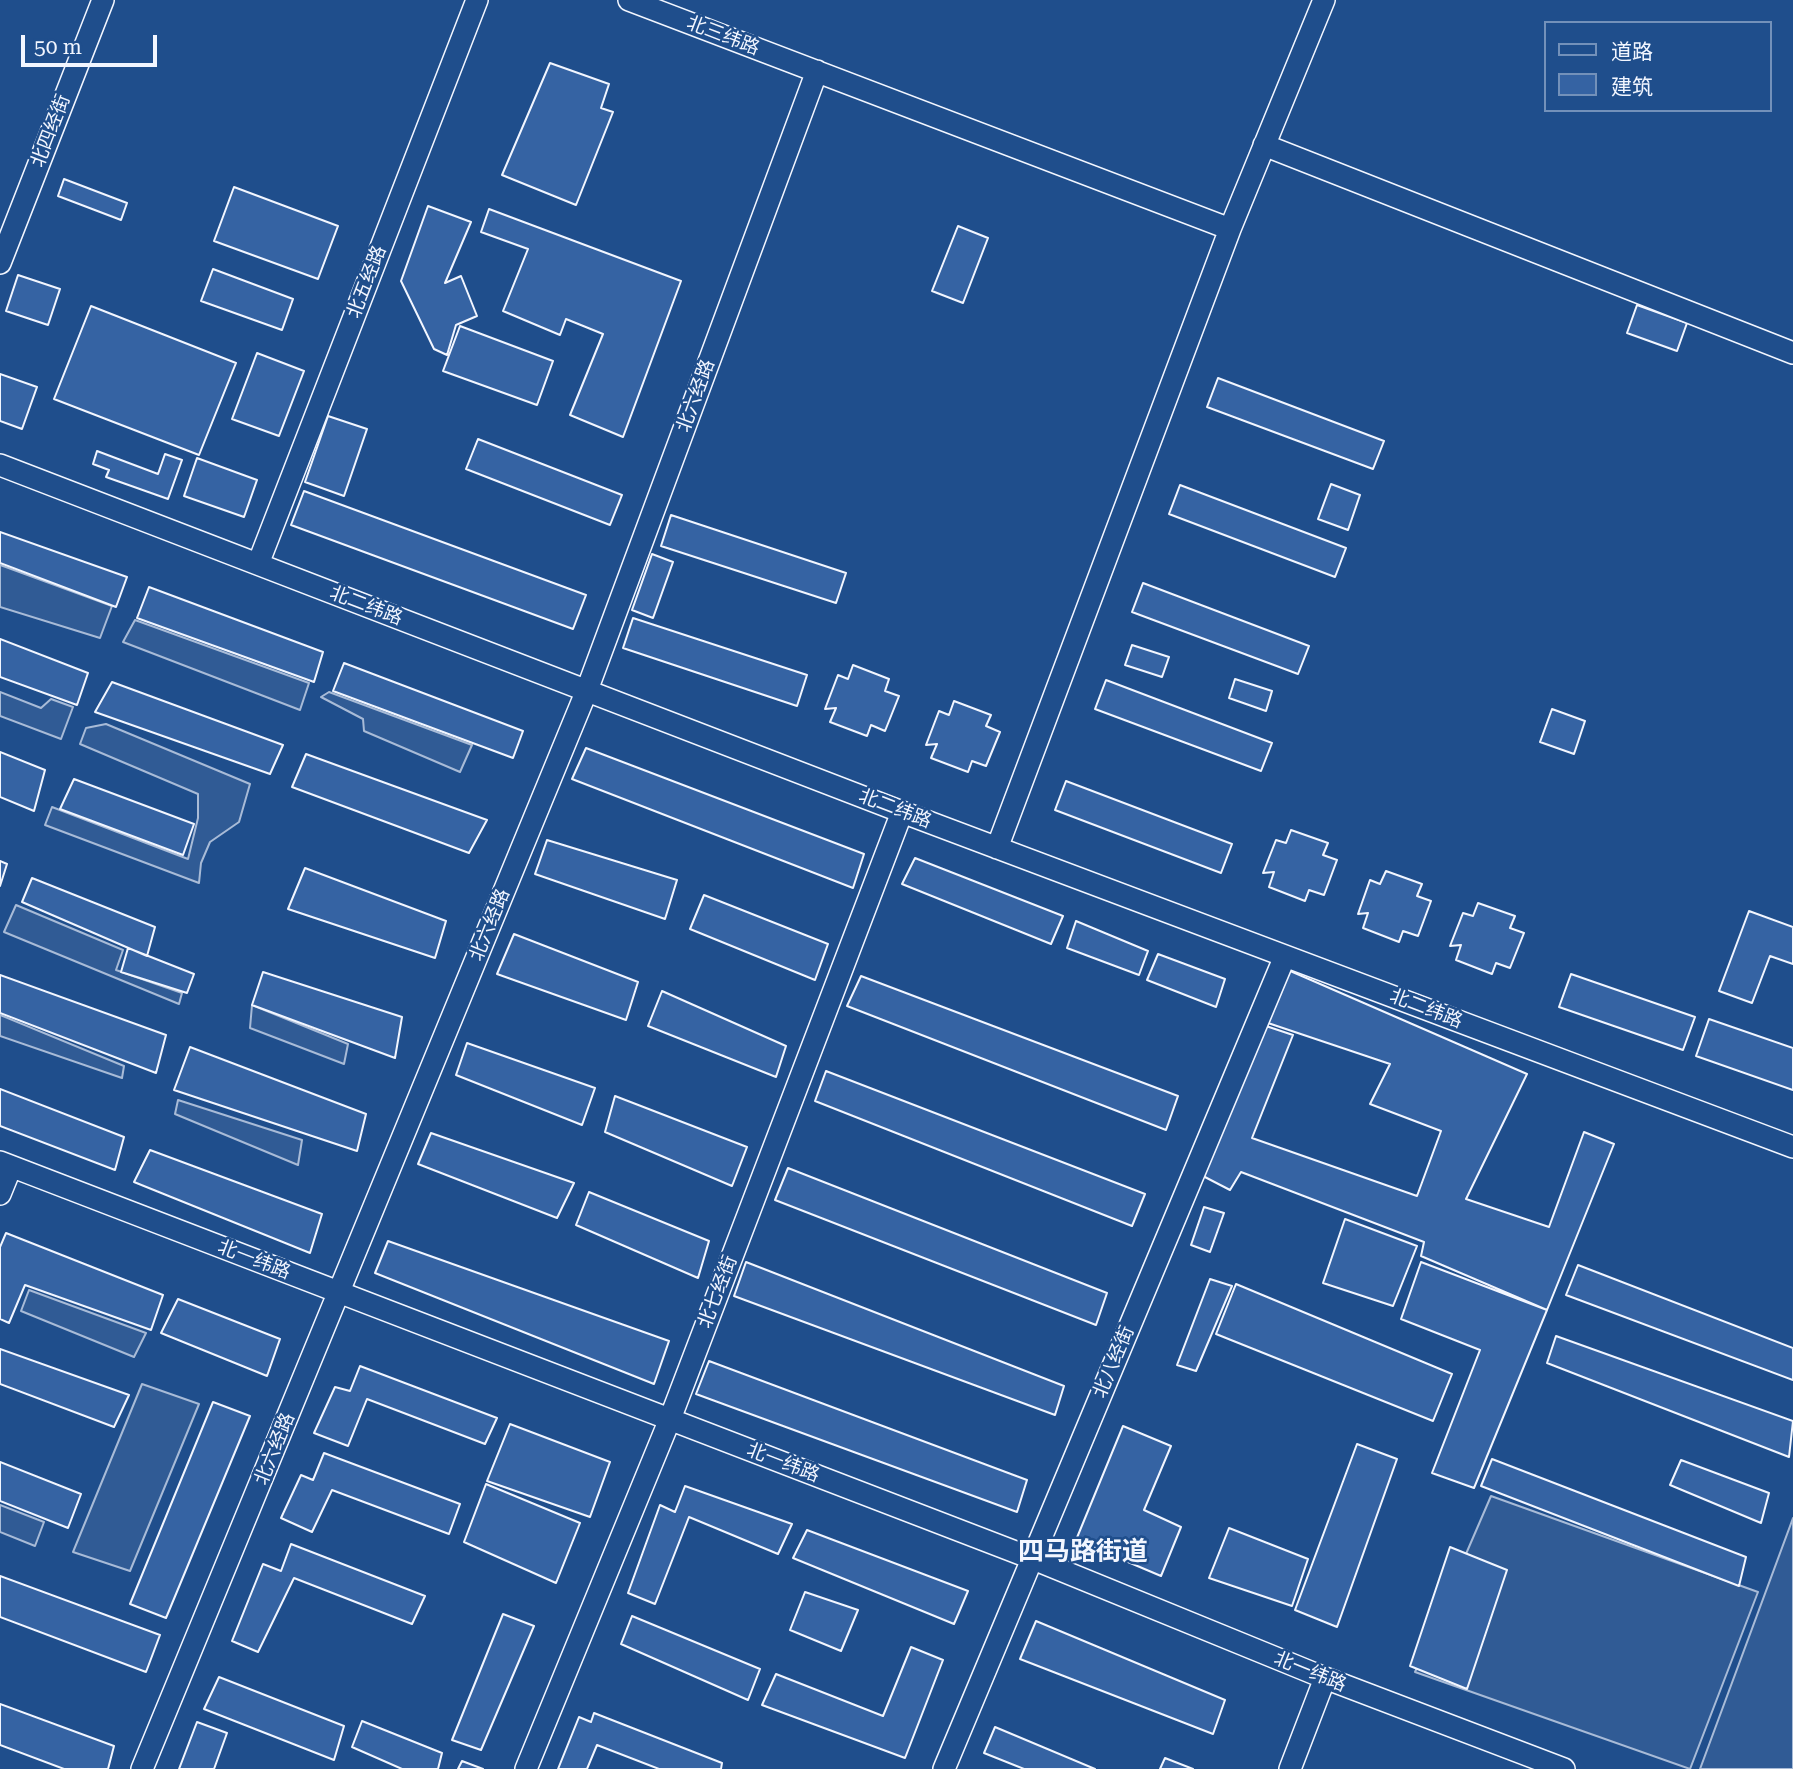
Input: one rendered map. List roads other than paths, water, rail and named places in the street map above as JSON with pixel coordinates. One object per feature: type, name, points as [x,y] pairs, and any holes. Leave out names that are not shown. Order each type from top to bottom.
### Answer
[{"type":"street","name":"北四经街","points":[[0,263],[103,0]]},
{"type":"street","name":"北五经路","points":[[258,564],[477,0]]},
{"type":"street","name":"北三纬路","points":[[629,0],[1230,229]]},
{"type":"street","points":[[997,848],[1230,229],[1324,0]]},
{"type":"street","name":"北六经路","points":[[142,1769],[587,690],[817,71]]},
{"type":"street","points":[[1264,145],[1793,353]]},
{"type":"street","name":"北二纬路","points":[[0,465],[902,813],[1793,1147]]},
{"type":"street","name":"北七经街","points":[[526,1769],[670,1419],[902,813]]},
{"type":"street","name":"北八经街","points":[[944,1769],[1285,956]]},
{"type":"street","points":[[0,1194],[5,1164]]},
{"type":"street","name":"北一纬路","points":[[5,1164],[1031,1558],[1325,1678],[1564,1769]]},
{"type":"street","points":[[1290,1769],[1325,1678]]},
{"type":"district","name":"四马路街道","points":[[1083,1552]]}]
